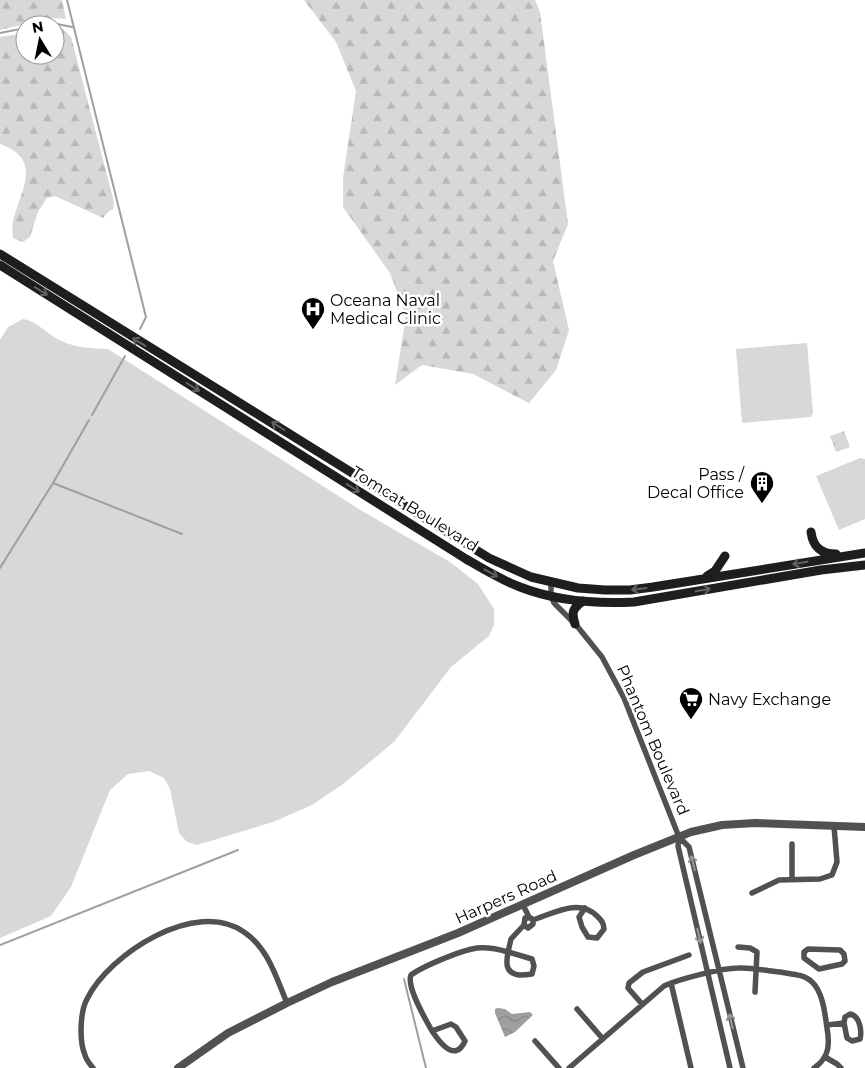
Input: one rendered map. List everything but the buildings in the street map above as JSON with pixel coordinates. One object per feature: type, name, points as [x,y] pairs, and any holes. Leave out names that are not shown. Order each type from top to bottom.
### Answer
[{"type":"main road","name":"Tomcat Boulevard","points":[[0,254],[489,558],[531,577],[578,588],[630,590],[863,553]]},
{"type":"main road","name":"Tomcat Boulevard","points":[[0,265],[466,559],[520,587],[551,596],[583,602],[634,602],[821,570],[865,565]]},
{"type":"main road","points":[[811,532],[815,544],[821,551],[828,554],[863,553]]},
{"type":"main road","points":[[703,579],[715,571],[725,556]]},
{"type":"main road","points":[[576,624],[572,616],[573,612],[575,607],[583,602]]},
{"type":"street","points":[[551,582],[551,596]]},
{"type":"street","name":"Phantom Boulevard","points":[[551,596],[554,603],[576,624],[602,657],[624,698],[679,837],[678,846],[730,1068]]},
{"type":"street","name":"Harpers Road","points":[[178,1068],[228,1033],[287,1002],[332,982],[414,951],[520,907],[634,855],[679,837],[722,825],[755,823],[865,827]]},
{"type":"street","points":[[752,893],[780,880],[820,880],[832,875],[837,862],[834,826]]},
{"type":"street","name":"Phantom Boulevard","points":[[679,837],[689,847],[743,1068]]},
{"type":"street","points":[[792,844],[792,879]]},
{"type":"street","points":[[432,1031],[454,1025],[465,1041],[458,1050],[451,1051],[447,1049],[432,1031],[424,1017],[410,982],[411,975],[439,961],[470,950],[491,948],[508,952],[532,959],[534,966],[532,974],[526,975],[507,970],[508,952],[511,940],[527,921],[574,906],[585,908],[593,912],[604,925],[602,933],[596,938],[588,937],[582,927],[580,917],[585,908]]},
{"type":"street","points":[[520,907],[527,921]]},
{"type":"street","points":[[93,1068],[84,1055],[81,1023],[83,1008],[90,993],[113,966],[132,950],[182,924],[212,921],[226,924],[244,932],[266,954],[287,1002]]},
{"type":"street","points":[[738,947],[756,950],[758,954],[755,992]]},
{"type":"street","points":[[809,979],[819,969],[844,963],[842,951],[837,949],[806,950],[804,954],[805,960],[819,969]]},
{"type":"street","points":[[642,1004],[628,988],[628,983],[643,972],[689,955]]},
{"type":"street","points":[[569,1068],[657,991],[671,983],[734,968],[800,975],[809,979],[819,992],[830,1045],[825,1057],[814,1068]]},
{"type":"street","points":[[671,983],[691,1068]]},
{"type":"street","points":[[576,1009],[603,1039]]},
{"type":"street","points":[[847,1015],[856,1016],[860,1039],[849,1040],[844,1023],[847,1015]]},
{"type":"street","points":[[827,1025],[844,1023]]},
{"type":"street","points":[[536,1041],[559,1068]]},
{"type":"street","points":[[825,1057],[841,1068]]},
{"type":"green space","points":[[0,0],[62,0],[66,19],[65,15],[15,15],[15,27],[0,30]]},
{"type":"green space","points":[[304,0],[535,0],[540,12],[568,224],[553,261],[569,330],[556,370],[529,403],[473,374],[422,365],[395,385],[406,316],[390,273],[343,207],[343,178],[356,91],[336,42]]},
{"type":"green space","points":[[65,31],[71,37],[114,202],[113,209],[103,218],[55,196],[47,198],[38,212],[30,237],[23,242],[13,238],[13,225],[26,173],[24,162],[16,152],[0,144],[0,37],[15,35],[15,65],[65,65]]},
{"type":"green space","points":[[23,319],[36,324],[61,341],[87,348],[108,349],[362,511],[450,562],[478,584],[494,609],[494,625],[489,636],[451,667],[394,742],[343,784],[312,805],[273,822],[197,845],[187,842],[179,833],[170,789],[164,778],[149,771],[128,774],[110,790],[71,887],[51,916],[0,938],[0,340],[8,327]]},
{"type":"green space","points":[[807,343],[813,413],[811,417],[742,423],[736,349]]},
{"type":"green space","points":[[844,431],[850,447],[836,452],[830,436]]},
{"type":"green space","points":[[860,458],[865,459],[865,519],[839,530],[816,476]]},
{"type":"water","points":[[495,1009],[505,1009],[512,1014],[530,1012],[533,1015],[515,1032],[505,1037],[495,1013]]},
{"type":"waterway","points":[[67,0],[146,317],[140,329]]},
{"type":"waterway","points":[[65,26],[72,27]]},
{"type":"waterway","points":[[0,33],[15,30]]},
{"type":"waterway","points":[[92,415],[125,356]]},
{"type":"waterway","points":[[0,568],[53,483],[89,420]]},
{"type":"waterway","points":[[53,483],[182,534]]},
{"type":"waterway","points":[[0,945],[238,850]]},
{"type":"waterway","points":[[404,979],[426,1068]]},
{"type":"place","name":"Oceana Naval Medical Clinic","points":[[313,330]]},
{"type":"place","name":"Pass / Decal Office","points":[[762,504]]},
{"type":"place","name":"Navy Exchange","points":[[691,720]]}]
